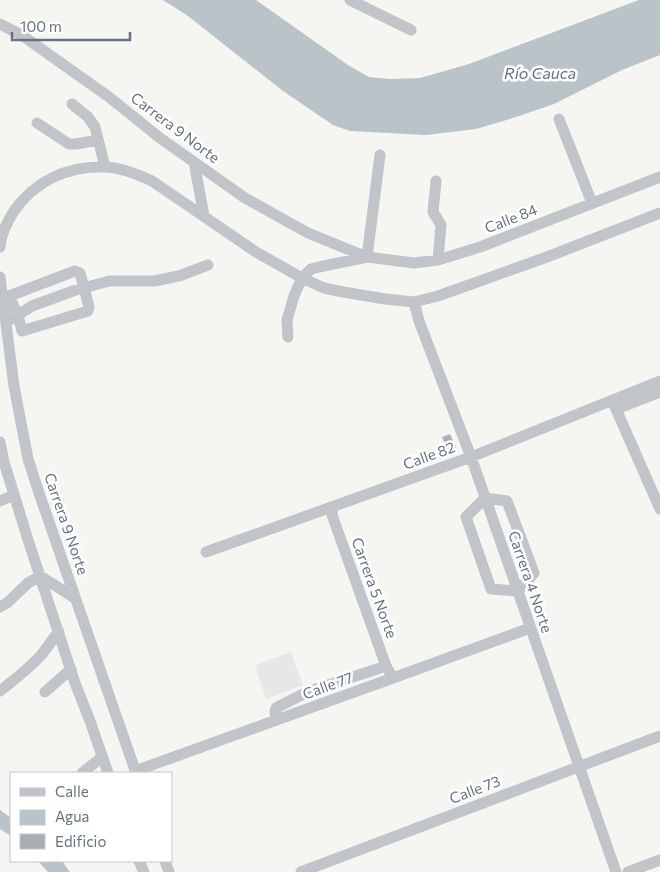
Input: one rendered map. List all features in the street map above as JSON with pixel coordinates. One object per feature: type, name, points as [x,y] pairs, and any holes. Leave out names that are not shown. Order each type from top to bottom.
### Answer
[{"type":"street","points":[[350,0],[411,30]]},
{"type":"street","name":"Carrera 9 Norte","points":[[0,24],[23,36],[101,91],[160,138],[244,198],[308,233],[367,257]]},
{"type":"street","points":[[72,104],[88,117],[95,127],[105,167]]},
{"type":"street","points":[[559,119],[592,203]]},
{"type":"street","points":[[37,123],[69,144],[98,140]]},
{"type":"street","points":[[288,337],[288,320],[294,296],[302,278],[311,269],[319,266],[367,257],[380,155]]},
{"type":"street","points":[[194,162],[204,216]]},
{"type":"street","points":[[0,246],[4,229],[11,215],[20,202],[33,189],[60,174],[74,170],[105,167],[134,173],[152,181],[256,252],[324,288],[414,302],[438,296],[547,257],[660,213]]},
{"type":"street","name":"Calle 84","points":[[367,257],[414,263],[438,260],[480,247],[660,176]]},
{"type":"street","points":[[436,181],[432,212],[441,225],[438,260]]},
{"type":"street","points":[[4,327],[32,306],[73,291],[109,281],[154,281],[178,276],[208,266]]},
{"type":"street","points":[[4,327],[22,331],[88,311],[89,307],[80,272],[76,270],[6,296],[18,315],[22,331]]},
{"type":"street","name":"Carrera 9 Norte","points":[[0,277],[6,296],[4,327],[28,459],[135,772]]},
{"type":"street","name":"Carrera 4 Norte","points":[[414,302],[419,321],[471,457],[616,872]]},
{"type":"street","name":"Calle 82","points":[[206,552],[614,405],[660,381]]},
{"type":"street","points":[[660,392],[614,405],[660,509]]},
{"type":"street","points":[[0,442],[2,463],[58,632],[108,772]]},
{"type":"street","points":[[0,501],[14,495]]},
{"type":"street","points":[[485,498],[507,501],[534,573],[518,592],[491,589],[475,544],[466,517],[485,498]]},
{"type":"street","name":"Carrera 5 Norte","points":[[333,507],[332,515],[386,666],[393,678]]},
{"type":"street","points":[[40,576],[75,598]]},
{"type":"street","points":[[0,606],[7,603],[28,583],[40,576]]},
{"type":"street","name":"Calle 77","points":[[135,772],[530,628]]},
{"type":"street","points":[[0,691],[24,672],[43,653],[58,632]]},
{"type":"street","points":[[276,720],[276,708],[307,692],[386,666]]},
{"type":"street","points":[[45,692],[71,670]]},
{"type":"street","name":"Calle 73","points":[[301,872],[660,736]]},
{"type":"street","points":[[83,772],[102,757]]},
{"type":"street","points":[[628,872],[660,860]]},
{"type":"shaded area","points":[[291,652],[303,685],[266,699],[255,665]]},
{"type":"water","name":"Río Cauca","points":[[163,0],[256,0],[348,65],[369,77],[390,79],[420,78],[469,64],[639,0],[660,0],[660,55],[622,70],[554,104],[476,129],[426,135],[350,131],[333,125],[283,91],[188,16]]},
{"type":"water","points":[[0,810],[10,817],[10,835],[0,829]]},
{"type":"water","points":[[39,862],[63,862],[70,872],[48,872]]},
{"type":"building","points":[[450,434],[457,450],[449,453],[442,437]]}]
